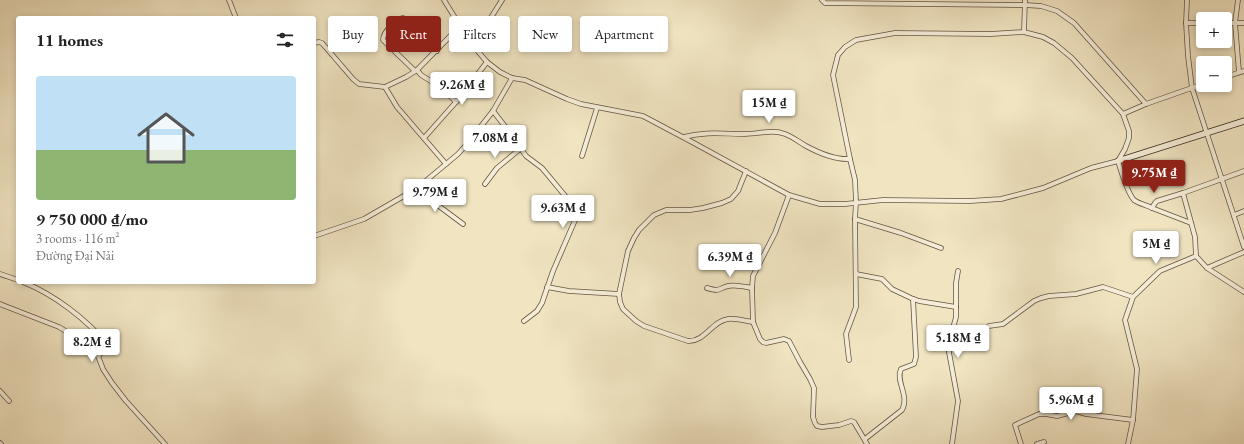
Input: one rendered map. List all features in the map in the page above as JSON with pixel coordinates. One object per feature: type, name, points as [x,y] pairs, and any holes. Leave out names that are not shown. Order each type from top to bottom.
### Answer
[{"type":"street","points":[[230,0],[235,16]]},
{"type":"street","points":[[444,0],[454,16]]},
{"type":"street","points":[[492,16],[502,0]]},
{"type":"street","points":[[822,0],[826,3],[1025,2],[1041,6],[1057,12],[1074,23],[1146,104]]},
{"type":"street","points":[[1187,0],[1186,23],[1192,88],[1244,247]]},
{"type":"street","points":[[1238,0],[1235,23],[1238,72]]},
{"type":"street","points":[[1024,32],[1025,2]]},
{"type":"street","points":[[1186,23],[1196,23]]},
{"type":"street","points":[[1235,23],[1244,23]]},
{"type":"street","points":[[849,360],[846,334],[856,307],[855,180],[833,75],[838,55],[845,47],[856,40],[895,33],[991,34],[1024,32],[1043,36],[1072,58],[1123,114],[1129,131],[1129,138],[1118,161],[1126,184],[1133,198],[1152,208],[1191,223]]},
{"type":"street","points":[[386,33],[383,36],[383,40],[386,43]]},
{"type":"street","points":[[441,47],[449,38]]},
{"type":"street","points":[[316,42],[322,43],[359,84],[385,86],[416,71],[436,52]]},
{"type":"street","points":[[396,52],[421,75],[442,88],[456,102]]},
{"type":"street","points":[[478,52],[496,70],[512,78],[525,80],[566,99],[597,108],[643,116],[746,170],[789,195],[820,204],[845,204],[883,200],[970,201],[1000,199],[1044,188],[1091,168],[1118,161],[1244,121]]},
{"type":"street","points":[[424,138],[456,102],[487,62]]},
{"type":"street","points":[[1232,74],[1244,71]]},
{"type":"street","points":[[316,235],[364,219],[416,189],[467,144],[493,111],[512,78]]},
{"type":"street","points":[[385,86],[397,107],[446,164]]},
{"type":"street","points":[[1123,114],[1146,104],[1196,87]]},
{"type":"street","points":[[582,156],[597,108]]},
{"type":"street","points":[[493,111],[511,134],[520,149],[542,168],[576,209],[577,213],[542,303],[537,311],[524,321]]},
{"type":"street","points":[[684,137],[704,133],[752,134],[778,132],[793,138],[821,154],[840,159],[850,159]]},
{"type":"street","points":[[485,184],[497,168],[520,149]]},
{"type":"street","points":[[746,170],[738,191],[731,199],[722,203],[690,210],[666,210],[654,215],[644,224],[634,238],[628,251],[619,294],[623,309],[636,321],[644,326],[688,341],[694,342],[716,325],[727,319],[753,322]]},
{"type":"street","points":[[1152,208],[1156,202],[1222,178],[1244,172]]},
{"type":"street","points":[[416,189],[463,224]]},
{"type":"street","points":[[1183,193],[1195,237],[1196,256],[1207,268],[1244,292]]},
{"type":"street","points":[[789,195],[775,233],[753,276],[753,322],[760,339],[763,342],[766,343],[784,339],[789,341],[814,388],[812,409],[813,417],[817,426],[822,427],[839,425],[851,421],[854,422],[866,442],[902,410],[904,407],[905,398],[899,373],[901,369],[914,364],[916,357],[913,299]]},
{"type":"street","points":[[1234,215],[1244,211]]},
{"type":"street","points":[[855,219],[901,233],[941,248]]},
{"type":"street","points":[[1207,268],[1244,252]]},
{"type":"street","points":[[1128,444],[1133,420],[1137,370],[1125,320],[1133,297],[1160,271],[1196,256]]},
{"type":"street","points":[[952,444],[958,401],[948,347],[955,323],[956,283],[958,271]]},
{"type":"street","points":[[0,274],[16,279]]},
{"type":"street","points":[[856,274],[882,279],[892,289],[913,299],[956,307]]},
{"type":"street","points":[[27,284],[51,295],[82,320],[108,345],[107,348],[98,356]]},
{"type":"street","points":[[707,288],[719,290],[733,285],[752,288]]},
{"type":"street","points":[[547,287],[569,291],[619,294]]},
{"type":"street","points":[[989,326],[1003,324],[1034,302],[1048,296],[1076,294],[1106,288],[1133,297]]},
{"type":"street","points":[[0,304],[59,327],[80,340],[98,356],[103,369],[112,383],[126,401],[165,444]]},
{"type":"street","points":[[0,391],[9,401]]},
{"type":"street","points":[[1021,444],[1015,425],[1039,414],[1057,416],[1079,411],[1086,414],[1133,420]]},
{"type":"street","points":[[1037,444],[1044,442]]}]
